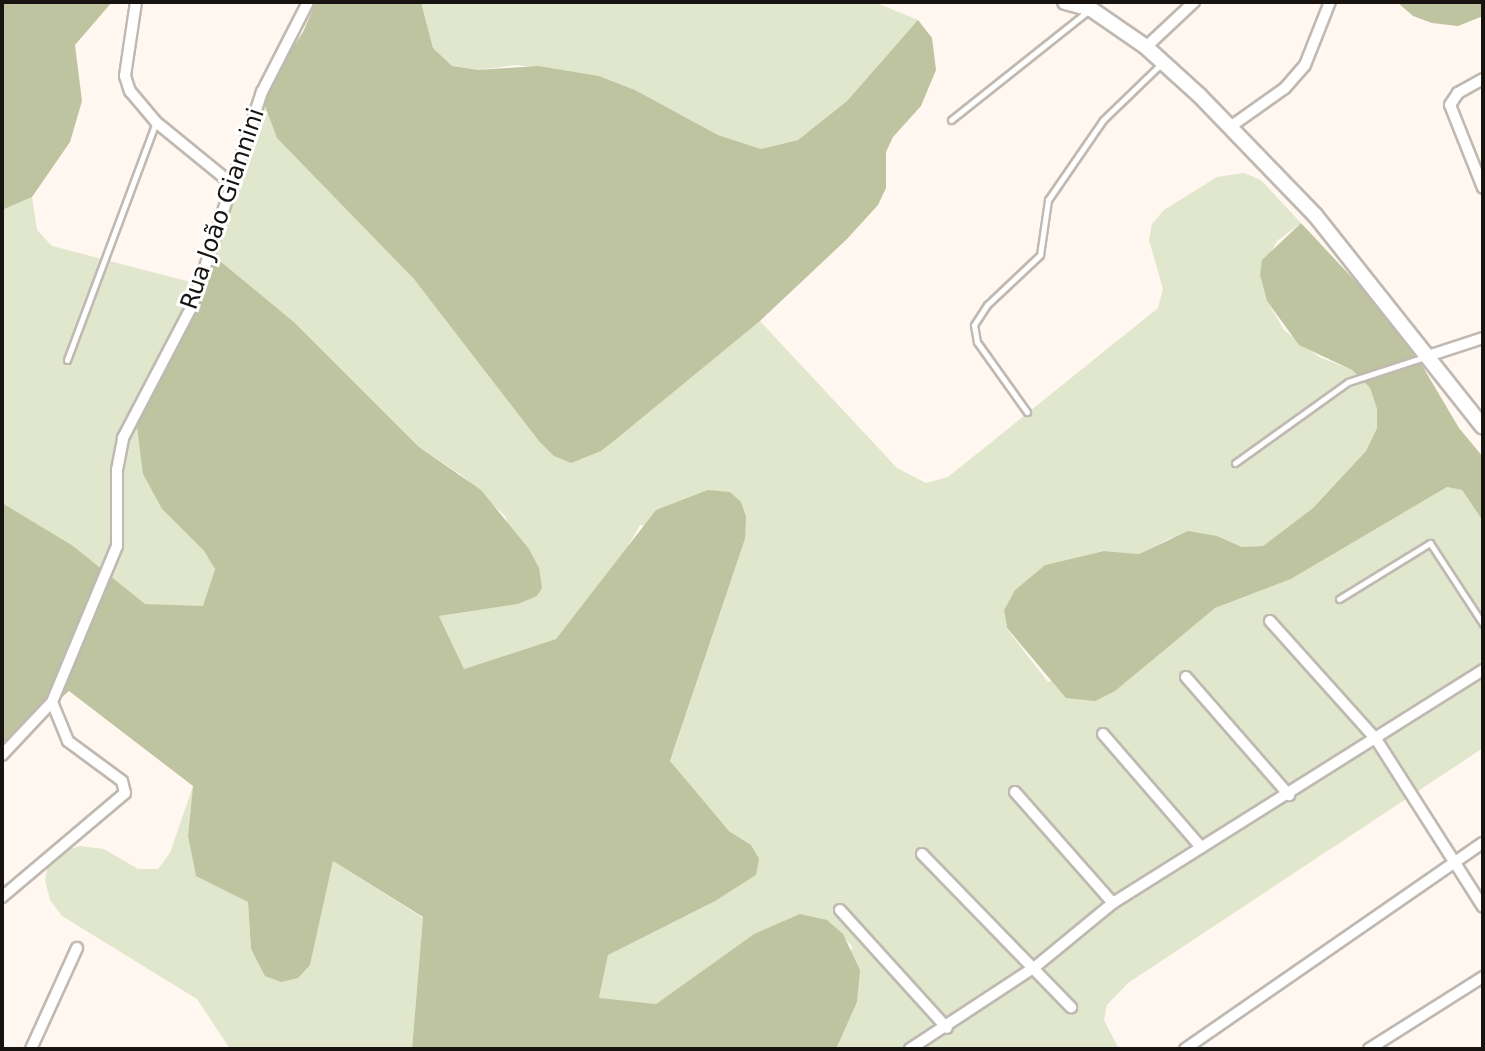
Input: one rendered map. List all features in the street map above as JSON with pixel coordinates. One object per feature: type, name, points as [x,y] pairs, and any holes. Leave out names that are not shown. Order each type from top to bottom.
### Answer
[{"type":"main road","points":[[1065,2],[1091,9],[1165,61],[1230,127],[1315,215],[1483,427]]},
{"type":"street","points":[[136,2],[125,76],[130,91],[156,122],[232,184]]},
{"type":"street","name":"Rua João Giannini","points":[[52,702],[117,546],[117,470],[123,438],[193,304],[262,93],[308,2]]},
{"type":"street","points":[[1146,47],[1194,2]]},
{"type":"street","points":[[1230,127],[1285,88],[1305,65],[1330,2]]},
{"type":"street","points":[[1483,79],[1458,93],[1450,106],[1483,188]]},
{"type":"street","points":[[1428,356],[1483,338]]},
{"type":"street","points":[[1270,621],[1376,739],[1483,907]]},
{"type":"street","points":[[910,1049],[1035,967],[1113,903],[1289,795],[1483,670]]},
{"type":"street","points":[[1186,677],[1289,795]]},
{"type":"street","points":[[2,755],[52,702],[68,741],[122,780],[125,793],[2,897]]},
{"type":"street","points":[[1103,734],[1201,847]]},
{"type":"street","points":[[1015,792],[1113,903]]},
{"type":"street","points":[[1185,1049],[1483,843]]},
{"type":"street","points":[[922,854],[1071,1006]]},
{"type":"street","points":[[840,910],[947,1027]]},
{"type":"street","points":[[31,1049],[77,948]]},
{"type":"street","points":[[1369,1049],[1483,977]]},
{"type":"lane","points":[[951,120],[1091,9]]},
{"type":"lane","points":[[1027,412],[977,341],[974,326],[987,305],[1040,255],[1048,200],[1103,120],[1165,61]]},
{"type":"lane","points":[[67,360],[156,122]]},
{"type":"lane","points":[[1235,463],[1348,382],[1428,356]]},
{"type":"lane","points":[[1339,599],[1430,543],[1483,624]]},
{"type":"green space","points":[[2,2],[112,2],[75,45],[82,101],[70,142],[32,197],[2,210]]},
{"type":"green space","points":[[316,2],[421,2],[433,48],[452,66],[478,70],[538,66],[599,76],[635,90],[718,135],[761,149],[798,140],[847,101],[918,20],[932,38],[936,70],[921,106],[893,137],[886,152],[886,188],[878,205],[847,239],[760,321],[620,436],[601,451],[571,463],[554,456],[539,441],[414,279],[277,138],[261,95],[303,32]]},
{"type":"green space","points":[[421,2],[874,2],[918,20],[847,101],[798,140],[761,149],[718,135],[635,90],[599,76],[516,65],[478,70],[452,66],[433,48]]},
{"type":"green space","points":[[1397,2],[1483,2],[1483,16],[1458,26],[1432,23],[1413,16]]},
{"type":"green space","points":[[261,95],[313,173],[414,279],[555,456],[620,436],[760,321],[897,468],[926,483],[948,477],[1158,308],[1163,289],[1149,240],[1152,224],[1164,210],[1217,177],[1244,173],[1261,180],[1301,223],[1277,241],[1260,275],[1267,301],[1284,330],[1319,357],[1352,370],[1370,388],[1377,409],[1377,428],[1366,451],[1313,508],[1263,546],[1242,547],[1217,536],[1171,538],[1139,554],[1104,551],[1045,565],[1015,590],[1004,610],[1007,629],[1048,682],[1188,627],[1215,608],[1291,579],[1447,487],[1462,490],[1483,521],[1483,748],[1128,983],[1107,1005],[1104,1020],[1119,1049],[836,1049],[852,946],[827,920],[754,934],[656,1004],[599,999],[608,955],[636,938],[751,845],[729,831],[670,762],[745,539],[640,525],[624,553],[556,639],[464,669],[439,616],[518,604],[506,517],[464,477],[419,447],[295,323],[214,256]]},
{"type":"green space","points":[[32,197],[37,230],[52,246],[202,285],[159,385],[146,402],[162,509],[204,551],[215,569],[203,607],[145,604],[2,503],[2,210]]},
{"type":"green space","points":[[1301,223],[1401,330],[1459,428],[1483,457],[1483,521],[1462,490],[1447,487],[1291,579],[1215,608],[1115,691],[1095,701],[1066,698],[1007,628],[1004,610],[1015,590],[1045,565],[1104,551],[1139,554],[1188,531],[1217,536],[1242,547],[1263,546],[1313,508],[1366,451],[1377,428],[1377,409],[1370,388],[1352,370],[1299,345],[1267,301],[1260,275],[1262,260]]},
{"type":"green space","points":[[214,256],[295,323],[419,447],[481,490],[529,549],[539,568],[542,588],[537,596],[518,604],[439,616],[464,669],[556,639],[656,510],[708,490],[730,492],[741,502],[746,517],[745,539],[670,761],[729,831],[751,845],[759,859],[756,875],[715,901],[608,955],[599,998],[656,1004],[754,934],[800,914],[827,920],[843,934],[860,970],[857,1002],[836,1049],[412,1049],[423,917],[333,861],[310,965],[298,978],[281,982],[265,976],[251,949],[248,902],[196,876],[188,836],[193,786],[69,691],[2,750],[2,503],[73,546],[145,604],[203,606],[215,569],[204,551],[162,509],[143,474],[137,427]]},
{"type":"green space","points":[[193,786],[188,836],[196,875],[248,902],[251,949],[310,965],[333,861],[423,918],[412,1049],[230,1049],[197,999],[62,916],[50,900],[45,880],[48,867],[65,851],[80,846],[104,849],[138,869],[158,869],[170,853]]}]
